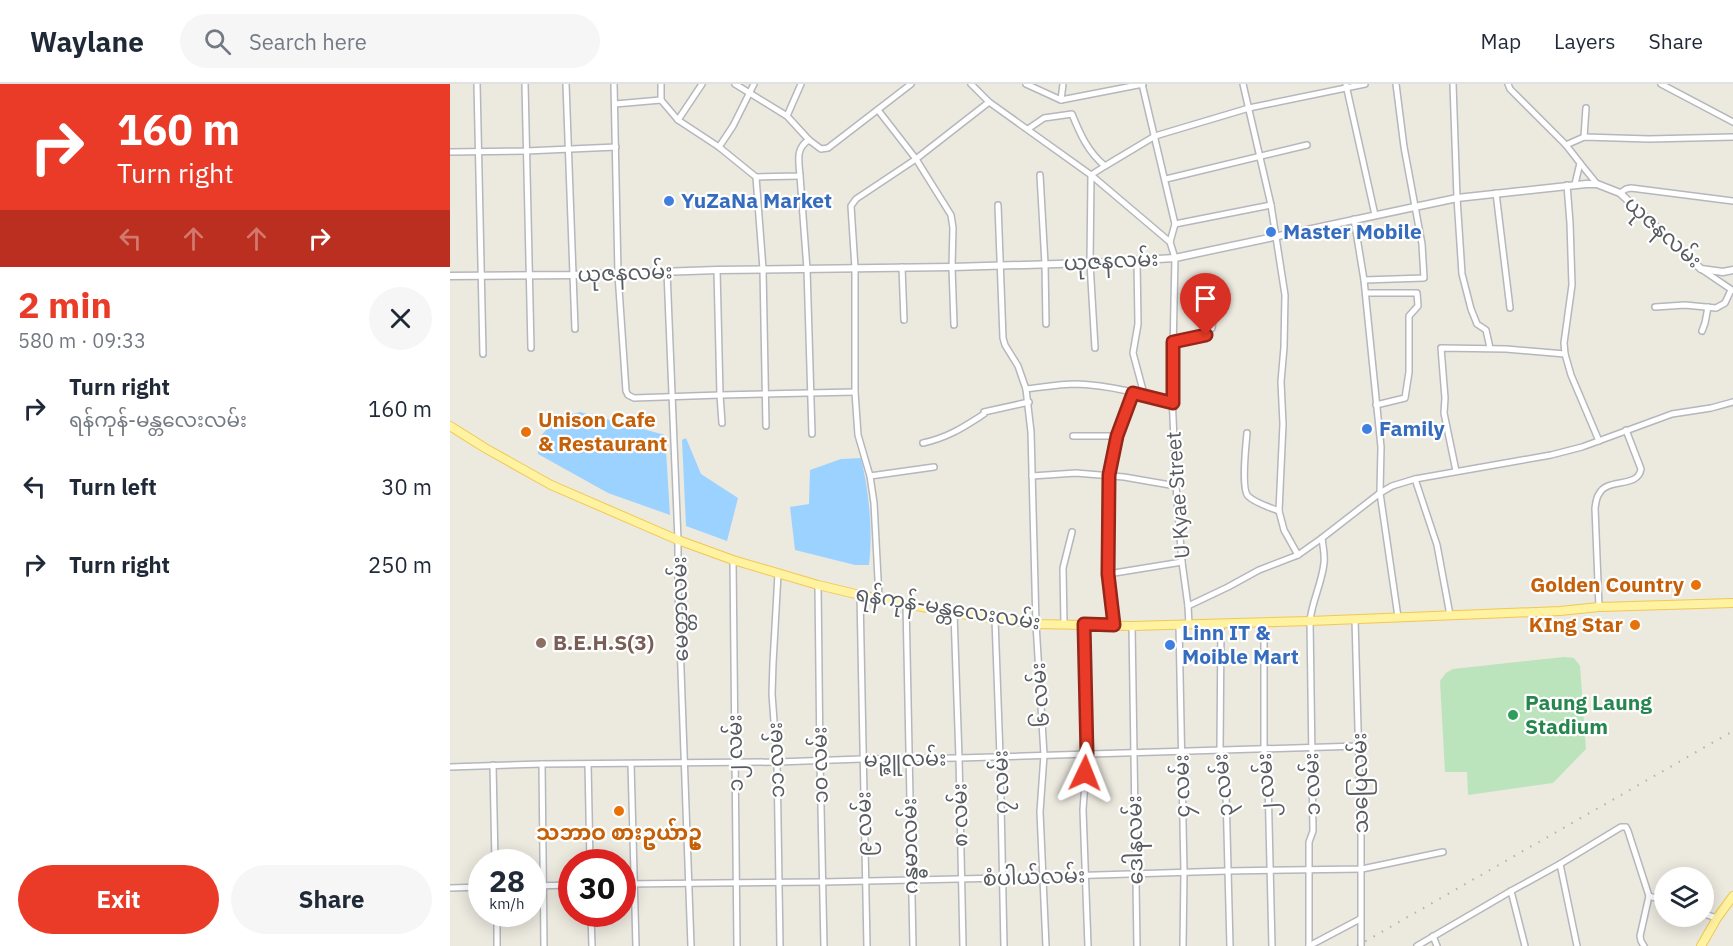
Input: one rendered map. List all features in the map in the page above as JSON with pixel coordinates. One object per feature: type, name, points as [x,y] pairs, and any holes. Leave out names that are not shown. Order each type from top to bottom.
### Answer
[{"type":"main road","name":"ရန်ကုန်-မန္တလေးလမ်း","points":[[450,426],[551,485],[678,540],[733,560],[860,595],[995,619],[1036,624],[1179,626],[1733,603]]},
{"type":"main road","points":[[1701,946],[1733,896]]},
{"type":"street","points":[[477,84],[483,354]]},
{"type":"street","points":[[525,84],[531,348]]},
{"type":"street","points":[[566,84],[575,329]]},
{"type":"street","points":[[614,84],[618,274],[628,395],[634,399],[720,394],[855,392]]},
{"type":"street","points":[[661,84],[661,100],[678,120],[719,147],[756,177],[800,176]]},
{"type":"street","points":[[678,120],[702,84]]},
{"type":"street","points":[[735,84],[787,116],[808,140],[821,149],[828,148],[911,84]]},
{"type":"street","points":[[719,147],[734,126],[754,84]]},
{"type":"street","points":[[787,116],[801,84]]},
{"type":"street","points":[[971,84],[989,102],[1091,176],[1170,242],[1175,224],[1142,84],[1061,100],[1026,84]]},
{"type":"street","points":[[1061,100],[1063,84]]},
{"type":"street","points":[[1243,84],[1271,205],[1285,295],[1279,511],[1284,530],[1298,555]]},
{"type":"street","points":[[1091,176],[1155,136],[1249,108],[1346,86],[1365,84]]},
{"type":"street","points":[[1364,280],[1424,278],[1422,244],[1404,147],[1396,84]]},
{"type":"street","points":[[1453,84],[1456,198],[1462,274],[1471,309],[1477,324],[1486,330],[1490,348]]},
{"type":"street","points":[[1661,84],[1733,122]]},
{"type":"street","points":[[1346,86],[1375,215]]},
{"type":"street","points":[[1507,86],[1566,145],[1597,184]]},
{"type":"street","points":[[615,104],[661,100]]},
{"type":"street","points":[[879,598],[874,502],[870,476],[858,435],[855,392],[855,268],[851,206],[856,199],[916,159],[989,102]]},
{"type":"street","points":[[1584,137],[1586,108]]},
{"type":"street","points":[[879,110],[916,159],[951,214],[954,325]]},
{"type":"street","points":[[1028,129],[1044,118],[1072,114],[1083,140],[1097,160],[1105,166]]},
{"type":"street","points":[[1566,145],[1584,137],[1649,140],[1733,136]]},
{"type":"street","points":[[808,140],[801,146],[798,156],[807,269],[812,434]]},
{"type":"street","points":[[1166,179],[1307,145]]},
{"type":"street","points":[[450,152],[616,147]]},
{"type":"street","points":[[1575,184],[1580,163]]},
{"type":"street","points":[[1040,175],[1046,324]]},
{"type":"street","points":[[1091,176],[1090,263],[1095,348]]},
{"type":"street","points":[[756,177],[763,269],[766,426]]},
{"type":"street","name":"ယုဇနလမ်း","points":[[450,276],[952,267],[1175,258],[1456,198],[1575,184],[1597,184],[1620,194],[1701,269],[1723,272],[1733,270]]},
{"type":"street","points":[[1567,185],[1572,285],[1564,343],[1565,354],[1570,375],[1599,441]]},
{"type":"street","points":[[1620,194],[1631,188],[1733,201]]},
{"type":"street","points":[[1496,193],[1510,308]]},
{"type":"street","name":"၆ လမ်း","points":[[998,205],[1003,338],[1018,366],[1029,402],[1036,624],[1044,755],[1040,812],[1046,946]]},
{"type":"street","points":[[1175,224],[1271,205]]},
{"type":"street","points":[[1354,219],[1366,293],[1381,447],[1380,493],[1398,617]]},
{"type":"street","name":"U Kyae Street","points":[[1170,242],[1175,258],[1173,403],[1176,486],[1189,625]]},
{"type":"street","points":[[1137,261],[1138,324],[1133,353],[1144,394]]},
{"type":"street","points":[[902,267],[904,320]]},
{"type":"street","points":[[1655,307],[1685,305],[1716,308],[1722,306],[1732,290],[1701,269]]},
{"type":"street","points":[[717,270],[722,423]]},
{"type":"street","name":"မေတ္တာလမ်း","points":[[667,272],[691,946]]},
{"type":"street","points":[[1366,293],[1417,293],[1418,306],[1409,316],[1409,372],[1405,398],[1376,405]]},
{"type":"street","points":[[1173,342],[1206,335],[1212,328],[1215,304]]},
{"type":"street","points":[[1701,331],[1706,323],[1708,307]]},
{"type":"street","points":[[1456,471],[1444,413],[1441,348],[1490,348],[1565,354]]},
{"type":"street","points":[[1026,389],[1087,385],[1144,394],[1173,403]]},
{"type":"street","points":[[1114,625],[1108,574],[1109,475],[1117,436],[1133,393]]},
{"type":"street","points":[[923,443],[957,432],[984,414],[984,411],[1029,402]]},
{"type":"street","points":[[1188,606],[1259,570],[1298,555],[1392,486],[1456,471],[1551,455],[1599,441],[1672,414],[1733,402]]},
{"type":"street","points":[[1599,607],[1595,508],[1597,498],[1599,492],[1609,485],[1634,480],[1640,474],[1641,469],[1626,430]]},
{"type":"street","points":[[1247,433],[1245,492],[1253,500],[1279,511]]},
{"type":"street","points":[[1072,436],[1117,436]]},
{"type":"street","points":[[870,476],[934,467]]},
{"type":"street","points":[[1032,476],[1076,472],[1176,486]]},
{"type":"street","points":[[1415,479],[1437,545],[1450,615]]},
{"type":"street","points":[[1064,624],[1063,568],[1072,532]]},
{"type":"street","name":"၁ လမ်း","points":[[1309,946],[1308,869],[1309,842],[1313,831],[1310,621],[1324,562],[1322,538]]},
{"type":"street","name":"၁၂ လမ်း","points":[[733,560],[737,946]]},
{"type":"street","points":[[1108,574],[1182,562]]},
{"type":"street","name":"၁၁ လမ်း","points":[[778,574],[772,684],[777,762],[780,946]]},
{"type":"street","name":"၁၀ လမ်း","points":[[818,585],[824,946]]},
{"type":"street","name":"၉ လမ်း","points":[[860,595],[867,946]]},
{"type":"street","name":"ဂန္ဓမာလမ်း","points":[[906,603],[913,946]]},
{"type":"street","name":"၈ လမ်း","points":[[954,613],[963,946]]},
{"type":"street","name":"၇ လမ်း","points":[[995,619],[1004,946]]},
{"type":"street","name":"သပြေလမ်း","points":[[1355,619],[1362,869],[1361,946]]},
{"type":"street","name":"၂ လမ်း","points":[[1264,623],[1264,750],[1268,782],[1272,946]]},
{"type":"street","points":[[1084,624],[1087,754],[1083,810],[1088,946]]},
{"type":"street","name":"၃ လမ်း","points":[[1221,624],[1220,750],[1226,793],[1230,946]]},
{"type":"street","name":"ဒေါနလမ်း","points":[[1132,626],[1137,946]]},
{"type":"street","name":"၄ လမ်း","points":[[1179,626],[1184,872],[1183,946]]},
{"type":"street","name":"မဉ္ဇူလမ်း","points":[[450,767],[959,758],[1359,746]]},
{"type":"street","points":[[542,764],[542,849]]},
{"type":"street","points":[[588,764],[590,849]]},
{"type":"street","points":[[631,764],[633,849]]},
{"type":"street","points":[[493,765],[495,849]]},
{"type":"street","points":[[1417,946],[1624,826],[1628,831],[1649,896],[1640,936],[1644,946]]},
{"type":"street","name":"စံပါယ်လမ်း","points":[[636,883],[823,882],[1362,869],[1443,852]]},
{"type":"street","points":[[1560,864],[1577,946]]},
{"type":"street","points":[[450,888],[468,887]]},
{"type":"street","points":[[1511,891],[1525,946]]},
{"type":"street","points":[[1649,896],[1654,898]]},
{"type":"street","points":[[1309,946],[1360,919]]},
{"type":"street","points":[[497,927],[497,946]]},
{"type":"street","points":[[543,927],[544,946]]},
{"type":"street","points":[[591,927],[592,946]]},
{"type":"street","points":[[635,927],[636,946]]},
{"type":"street","points":[[1433,936],[1437,946]]},
{"type":"green space","name":"Paung Laung Stadium","points":[[1564,657],[1574,658],[1580,666],[1586,749],[1553,783],[1468,795],[1467,772],[1445,772],[1440,681],[1446,673],[1453,669]]},
{"type":"water","points":[[580,412],[665,435],[670,515],[608,493],[538,454],[538,439],[557,418]]},
{"type":"water","points":[[686,438],[701,474],[738,498],[727,541],[686,526],[682,440]]},
{"type":"water","points":[[861,458],[870,511],[869,565],[855,565],[795,550],[790,507],[809,504],[810,470],[841,459]]},
{"type":"railway","points":[[1357,946],[1733,731]]},
{"type":"place","name":"YuZaNa Market","points":[[669,201]]},
{"type":"place","name":"Master Mobile","points":[[1271,232]]},
{"type":"place","name":"Family","points":[[1367,429]]},
{"type":"place","name":"Unison Cafe & Restaurant","points":[[526,432]]},
{"type":"place","name":"Golden Country","points":[[1696,585]]},
{"type":"place","name":"KIng Star","points":[[1635,625]]},
{"type":"place","name":"B.E.H.S(3)","points":[[541,643]]},
{"type":"place","name":"Linn IT & Moible Mart","points":[[1170,645]]},
{"type":"place","name":"Paung Laung Stadium","points":[[1513,715]]},
{"type":"place","name":"သဘာဝ စားဥယ်ာဥ္","points":[[619,811]]},
{"type":"route","points":[[1085,773],[1087,754],[1084,624],[1114,625],[1108,574],[1109,475],[1117,436],[1133,393],[1173,403],[1173,342],[1206,335]]}]
